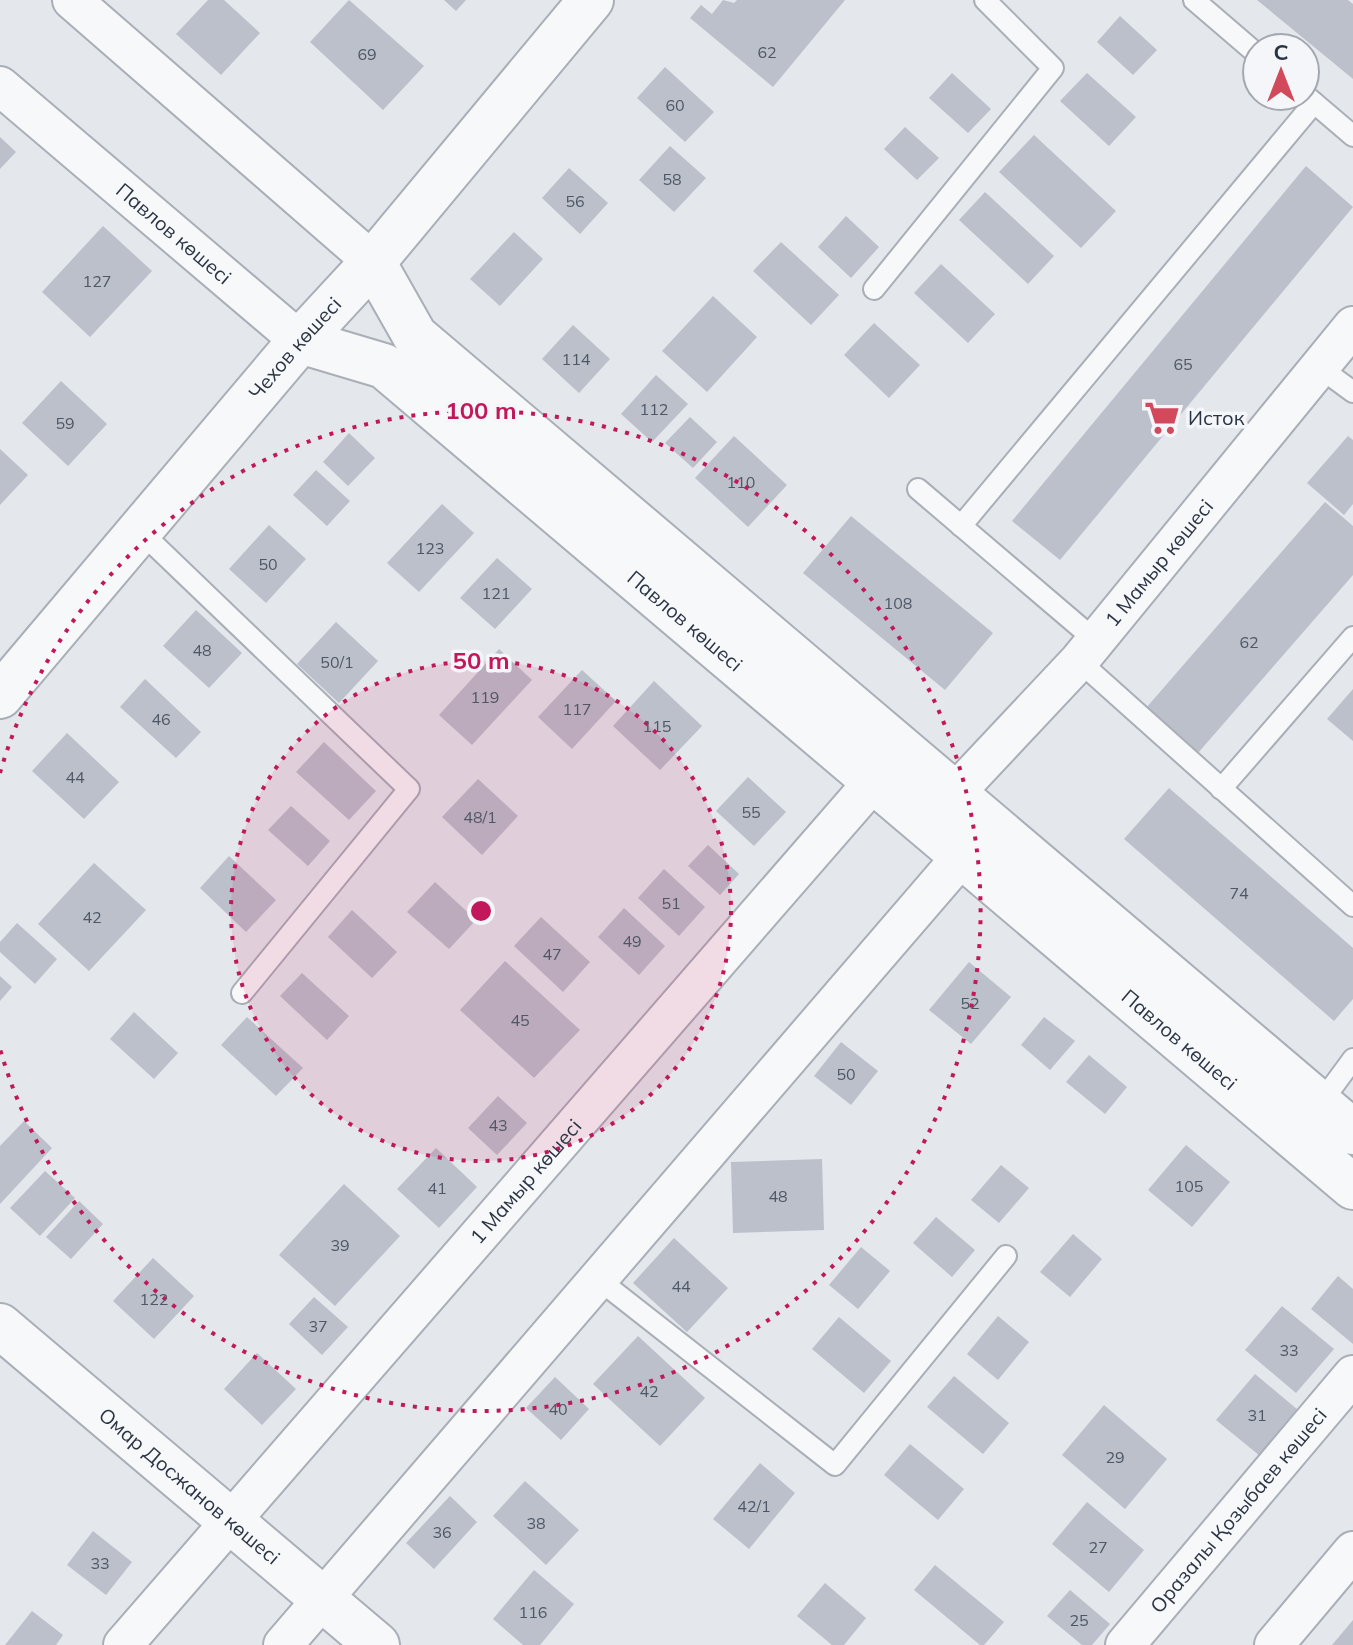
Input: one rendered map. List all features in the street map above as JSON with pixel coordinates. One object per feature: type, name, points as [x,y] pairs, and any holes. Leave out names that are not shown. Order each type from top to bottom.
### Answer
[{"type":"street","points":[[72,0],[373,262],[415,336],[1353,1132]]},
{"type":"street","name":"Чехов көшесі","points":[[0,696],[300,341],[373,262],[591,0]]},
{"type":"street","name":"Павлов көшесі","points":[[0,86],[300,341],[384,366],[1353,1187]]},
{"type":"street","name":"1 Мамыр көшесі","points":[[956,792],[1087,650],[1353,326]]},
{"type":"street","points":[[874,781],[956,792]]},
{"type":"street","name":"1 Мамыр көшесі","points":[[123,1645],[874,781]]},
{"type":"street","points":[[283,1645],[963,855],[956,792]]},
{"type":"street","name":"Омар Досжанов көшесі","points":[[0,1326],[377,1645]]},
{"type":"street","name":"Оразалы Қозыбаев көшесі","points":[[1125,1645],[1353,1375]]},
{"type":"street","points":[[1274,1645],[1353,1551]]},
{"type":"lane","points":[[874,289],[1053,68],[985,0]]},
{"type":"lane","points":[[1194,0],[1241,40]]},
{"type":"lane","points":[[1321,108],[1353,136]]},
{"type":"lane","points":[[961,526],[1299,112]]},
{"type":"lane","points":[[1319,367],[1353,392]]},
{"type":"lane","points":[[918,489],[961,526],[1087,650],[1221,789],[1353,906]]},
{"type":"lane","points":[[140,531],[409,789],[242,993]]},
{"type":"lane","points":[[1221,789],[1353,637]]},
{"type":"lane","points":[[1320,1104],[1353,1059]]},
{"type":"lane","points":[[598,1279],[835,1465],[1006,1256]]},
{"type":"building","points":[[208,0],[224,0],[260,33],[221,75],[176,34]]},
{"type":"building","points":[[349,0],[424,66],[383,110],[310,42]]},
{"type":"building","points":[[444,0],[466,0],[456,11]]},
{"type":"building","points":[[723,0],[734,3],[737,0],[845,0],[773,87],[690,18],[701,5],[712,14]]},
{"type":"building","points":[[1257,0],[1348,0],[1353,4],[1353,79],[1321,53],[1321,32],[1296,32]]},
{"type":"building","points":[[1120,16],[1157,50],[1133,75],[1097,42]]},
{"type":"building","points":[[665,67],[714,112],[685,142],[637,98]]},
{"type":"building","points":[[952,73],[991,109],[968,133],[929,98]]},
{"type":"building","points":[[1087,73],[1136,117],[1109,146],[1060,101]]},
{"type":"building","points":[[905,127],[939,158],[917,180],[884,149]]},
{"type":"building","points":[[1034,135],[1116,211],[1081,248],[999,172]]},
{"type":"building","points":[[0,137],[16,152],[0,169]]},
{"type":"building","points":[[670,146],[706,178],[674,212],[639,180]]},
{"type":"building","points":[[1306,166],[1353,207],[1060,560],[1012,521]]},
{"type":"building","points":[[569,168],[608,203],[580,234],[542,198]]},
{"type":"building","points":[[985,192],[1054,256],[1028,284],[959,220]]},
{"type":"building","points":[[846,216],[879,247],[851,278],[818,247]]},
{"type":"building","points":[[103,226],[152,271],[90,337],[42,292]]},
{"type":"building","points":[[514,232],[543,259],[500,306],[470,279]]},
{"type":"building","points":[[781,242],[839,295],[811,325],[753,271]]},
{"type":"building","points":[[941,264],[995,314],[968,343],[914,293]]},
{"type":"building","points":[[713,296],[757,337],[707,392],[662,351]]},
{"type":"building","points":[[874,323],[920,365],[889,398],[844,355]]},
{"type":"building","points":[[573,325],[610,359],[579,393],[542,359]]},
{"type":"building","points":[[656,375],[688,404],[652,442],[621,414]]},
{"type":"building","points":[[61,381],[107,424],[68,466],[22,423]]},
{"type":"building","points":[[690,417],[717,442],[693,468],[665,443]]},
{"type":"building","points":[[349,433],[375,458],[348,486],[323,462]]},
{"type":"building","points":[[734,436],[787,485],[748,527],[695,478]]},
{"type":"building","points":[[1348,436],[1353,440],[1353,504],[1344,515],[1307,483]]},
{"type":"building","points":[[0,449],[28,475],[0,505]]},
{"type":"building","points":[[316,470],[350,501],[327,526],[293,495]]},
{"type":"building","points":[[1325,502],[1353,526],[1353,575],[1198,753],[1146,708]]},
{"type":"building","points":[[442,504],[474,533],[419,592],[387,563]]},
{"type":"building","points":[[851,516],[993,633],[945,690],[803,573]]},
{"type":"building","points":[[269,525],[306,559],[266,603],[229,569]]},
{"type":"building","points":[[497,558],[532,589],[495,629],[460,598]]},
{"type":"building","points":[[196,610],[242,653],[209,688],[163,646]]},
{"type":"building","points":[[336,622],[378,661],[339,703],[297,664]]},
{"type":"building","points":[[499,649],[532,680],[472,745],[439,715]]},
{"type":"building","points":[[582,670],[616,701],[572,749],[538,717]]},
{"type":"building","points":[[145,679],[201,732],[176,758],[120,707]]},
{"type":"building","points":[[654,681],[702,726],[660,770],[613,726]]},
{"type":"building","points":[[1353,689],[1353,741],[1327,719]]},
{"type":"building","points":[[67,733],[119,782],[84,819],[32,771]]},
{"type":"building","points":[[324,742],[376,791],[349,820],[296,772]]},
{"type":"building","points":[[748,777],[786,812],[754,846],[716,811]]},
{"type":"building","points":[[478,779],[518,816],[482,855],[442,817]]},
{"type":"building","points":[[1169,788],[1353,948],[1353,999],[1334,1021],[1124,839]]},
{"type":"building","points":[[291,806],[330,841],[308,866],[268,830]]},
{"type":"building","points":[[708,845],[739,874],[720,895],[688,866]]},
{"type":"building","points":[[229,856],[276,900],[246,932],[200,888]]},
{"type":"building","points":[[94,863],[146,910],[89,971],[38,924]]},
{"type":"building","points":[[664,869],[705,907],[679,936],[638,898]]},
{"type":"building","points":[[435,882],[476,920],[449,949],[407,912]]},
{"type":"building","points":[[624,908],[665,946],[639,975],[598,937]]},
{"type":"building","points":[[352,910],[397,952],[372,978],[328,937]]},
{"type":"building","points":[[541,917],[590,962],[563,992],[514,946]]},
{"type":"building","points":[[17,923],[57,959],[35,984],[0,952],[0,942]]},
{"type":"building","points":[[505,961],[580,1030],[534,1078],[460,1010]]},
{"type":"building","points":[[969,962],[1011,997],[971,1044],[929,1010]]},
{"type":"building","points":[[302,973],[349,1016],[327,1040],[280,996]]},
{"type":"building","points":[[0,976],[12,987],[0,1001]]},
{"type":"building","points":[[134,1012],[178,1053],[154,1079],[110,1039]]},
{"type":"building","points":[[247,1017],[303,1068],[276,1096],[221,1045]]},
{"type":"building","points":[[1044,1017],[1075,1041],[1050,1070],[1021,1045]]},
{"type":"building","points":[[841,1042],[878,1071],[851,1105],[814,1076]]},
{"type":"building","points":[[1089,1055],[1127,1087],[1105,1114],[1066,1082]]},
{"type":"building","points":[[498,1096],[527,1123],[497,1155],[468,1128]]},
{"type":"building","points":[[24,1121],[52,1148],[0,1204],[0,1146]]},
{"type":"building","points":[[1186,1145],[1230,1182],[1192,1227],[1148,1190]]},
{"type":"building","points":[[436,1148],[477,1187],[439,1228],[397,1189]]},
{"type":"building","points":[[822,1159],[824,1230],[733,1233],[731,1162]]},
{"type":"building","points":[[1001,1165],[1029,1188],[999,1223],[971,1200]]},
{"type":"building","points":[[45,1171],[75,1198],[40,1236],[10,1208]]},
{"type":"building","points":[[344,1184],[400,1236],[335,1306],[279,1255]]},
{"type":"building","points":[[79,1201],[103,1224],[71,1259],[46,1237]]},
{"type":"building","points":[[936,1217],[975,1250],[952,1277],[913,1243]]},
{"type":"building","points":[[1073,1234],[1102,1259],[1070,1297],[1040,1272]]},
{"type":"building","points":[[674,1238],[728,1288],[687,1332],[633,1283]]},
{"type":"building","points":[[861,1247],[890,1271],[858,1309],[829,1285]]},
{"type":"building","points":[[153,1258],[194,1296],[154,1339],[113,1301]]},
{"type":"building","points":[[1338,1276],[1353,1289],[1353,1344],[1311,1309]]},
{"type":"building","points":[[314,1297],[348,1327],[322,1355],[289,1324]]},
{"type":"building","points":[[1282,1306],[1334,1349],[1296,1393],[1245,1350]]},
{"type":"building","points":[[998,1316],[1029,1342],[998,1380],[967,1354]]},
{"type":"building","points":[[839,1317],[891,1361],[864,1393],[812,1349]]},
{"type":"building","points":[[638,1336],[705,1398],[660,1446],[593,1384]]},
{"type":"building","points":[[257,1353],[296,1389],[262,1425],[224,1389]]},
{"type":"building","points":[[1255,1374],[1298,1410],[1260,1456],[1216,1420]]},
{"type":"building","points":[[954,1376],[1009,1423],[983,1454],[927,1407]]},
{"type":"building","points":[[555,1377],[589,1409],[561,1440],[526,1408]]},
{"type":"building","points":[[1104,1405],[1167,1459],[1125,1509],[1062,1455]]},
{"type":"building","points":[[910,1444],[964,1489],[938,1520],[884,1475]]},
{"type":"building","points":[[760,1463],[795,1493],[749,1549],[713,1519]]},
{"type":"building","points":[[525,1481],[579,1530],[546,1565],[493,1516]]},
{"type":"building","points":[[450,1496],[477,1522],[434,1569],[406,1543]]},
{"type":"building","points":[[1087,1502],[1144,1550],[1109,1592],[1052,1544]]},
{"type":"building","points":[[93,1531],[132,1562],[106,1595],[67,1565]]},
{"type":"building","points":[[935,1565],[1004,1622],[984,1645],[980,1645],[914,1590]]},
{"type":"building","points":[[534,1570],[574,1604],[540,1645],[523,1645],[493,1619]]},
{"type":"building","points":[[825,1583],[866,1618],[844,1645],[832,1645],[797,1616]]},
{"type":"building","points":[[1070,1590],[1110,1624],[1092,1645],[1082,1645],[1047,1616]]},
{"type":"building","points":[[32,1611],[63,1635],[56,1645],[5,1645]]},
{"type":"building","points":[[1353,1620],[1353,1645],[1332,1645]]},
{"type":"place","name":"Исток","points":[[1162,418]]}]
